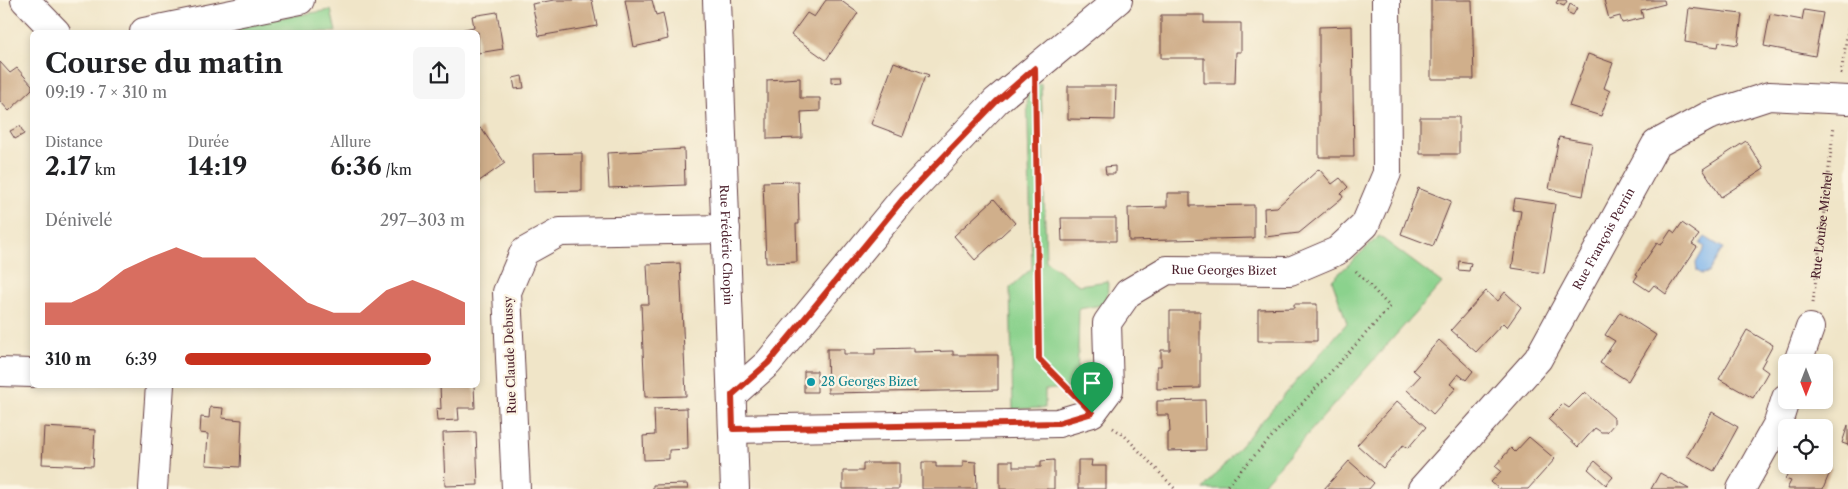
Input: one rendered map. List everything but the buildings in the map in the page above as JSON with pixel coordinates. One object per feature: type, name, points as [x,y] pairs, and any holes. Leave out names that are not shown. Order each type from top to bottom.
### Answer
[{"type":"street","points":[[24,0],[54,30]]},
{"type":"street","points":[[154,30],[300,0]]},
{"type":"street","name":"Rue Frédéric Chopin","points":[[717,0],[735,489]]},
{"type":"street","points":[[732,395],[768,363],[903,199],[996,102],[1118,0]]},
{"type":"street","name":"Rue Georges Bizet","points":[[1092,413],[1109,390],[1107,324],[1128,293],[1168,270],[1290,271],[1337,252],[1365,225],[1388,173],[1386,0]]},
{"type":"street","name":"Rue François Perrin","points":[[1422,489],[1538,359],[1656,144],[1708,116],[1769,96],[1842,99]]},
{"type":"street","name":"Rue Claude Debussy","points":[[516,489],[507,292],[524,252],[560,232],[726,229]]},
{"type":"street","points":[[1801,354],[1810,328]]},
{"type":"street","points":[[0,372],[30,373]]},
{"type":"street","points":[[152,489],[160,388]]},
{"type":"street","points":[[1741,489],[1778,423],[1782,409]]},
{"type":"street","points":[[733,429],[1058,423],[1092,413]]},
{"type":"path","name":"Rue Louise Michel","points":[[1810,328],[1842,99],[1848,29]]},
{"type":"path","points":[[1035,68],[1039,359],[1092,413],[1125,436],[1175,489]]},
{"type":"path","points":[[1224,489],[1390,306],[1337,252]]},
{"type":"green space","points":[[331,10],[336,30],[198,30]]},
{"type":"green space","points":[[1041,83],[1046,261],[1079,285],[1108,281],[1107,304],[1079,309],[1077,387],[1045,390],[1045,408],[1013,409],[1010,288],[1032,268],[1027,94]]},
{"type":"green space","points":[[1379,236],[1442,283],[1259,489],[1203,489],[1347,323],[1332,280]]},
{"type":"water","points":[[1705,237],[1723,248],[1708,273],[1702,274],[1697,271],[1696,263],[1705,247],[1700,244]]},
{"type":"place","name":"28 Georges Bizet","points":[[811,382]]},
{"type":"route","points":[[1035,68],[1039,359],[1092,413],[1058,423],[733,429],[732,395],[768,363],[903,199],[996,102],[1035,68]]}]
